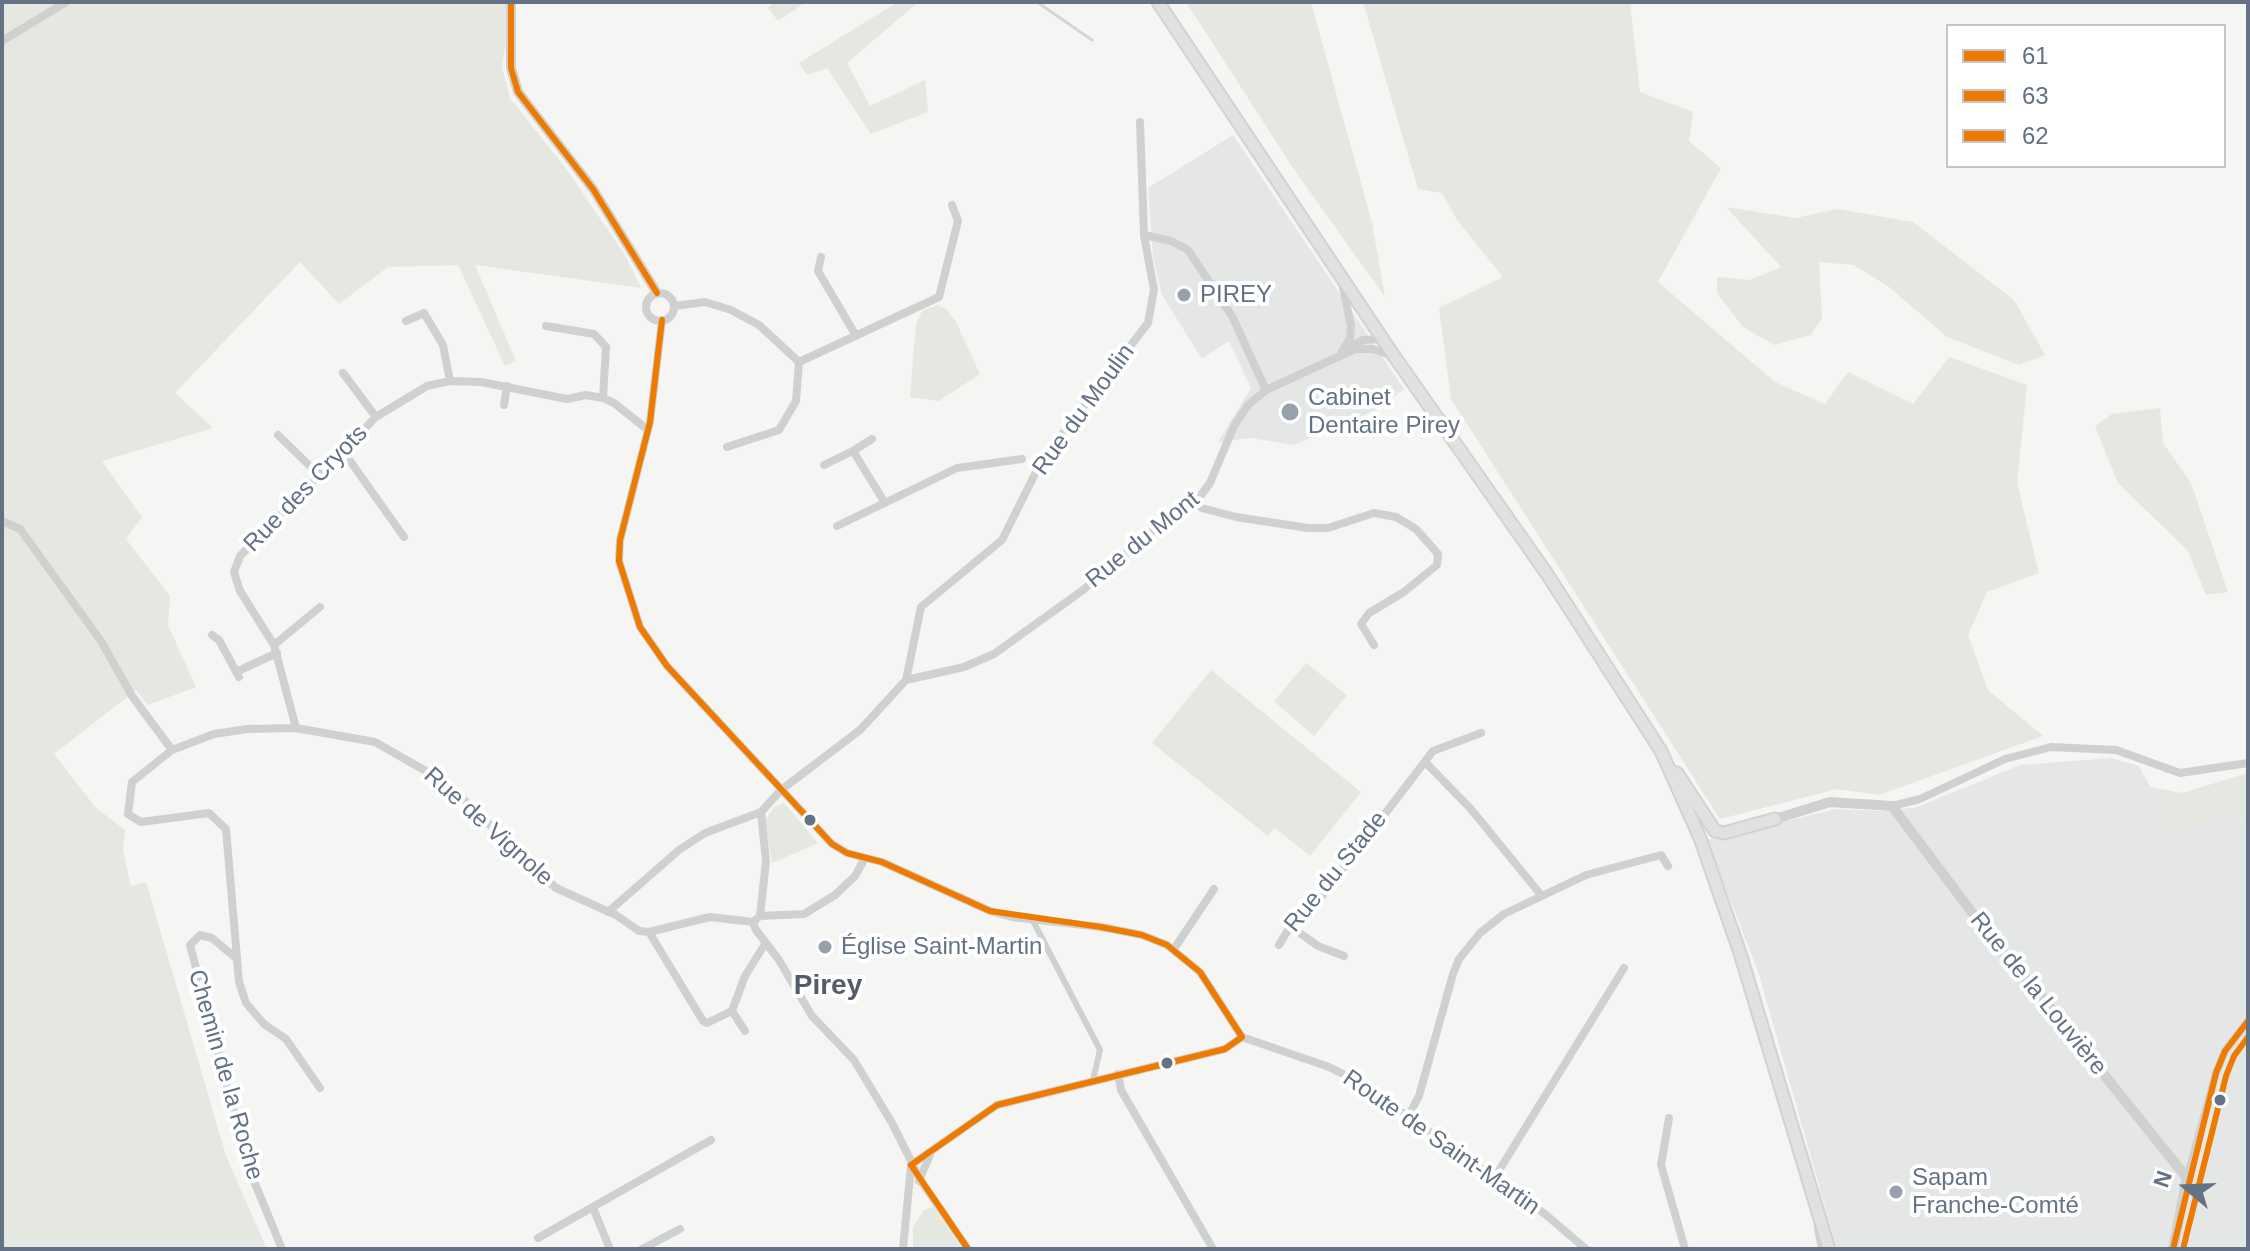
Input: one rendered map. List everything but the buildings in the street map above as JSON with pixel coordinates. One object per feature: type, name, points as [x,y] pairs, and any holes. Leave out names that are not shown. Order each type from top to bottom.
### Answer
[{"type":"main road","points":[[1158,2],[1394,356],[1547,574],[1715,831],[1724,833],[1775,819]]},
{"type":"main road","points":[[1661,751],[1700,838],[1735,939],[1829,1249]]},
{"type":"street","points":[[2,41],[66,2]]},
{"type":"street","points":[[511,2],[511,68],[518,92],[593,189],[657,293]]},
{"type":"street","name":"Rue du Moulin","points":[[906,680],[921,607],[1002,540],[1035,474],[1057,441],[1148,323],[1154,290],[1144,235],[1140,122]]},
{"type":"street","points":[[799,362],[939,297],[958,221],[952,205]]},
{"type":"street","points":[[1144,235],[1171,241],[1188,250],[1232,316],[1266,390]]},
{"type":"street","points":[[821,257],[818,271],[855,334]]},
{"type":"street","points":[[1340,274],[1351,326],[1350,338],[1340,353]]},
{"type":"street","points":[[657,293],[668,295],[674,306],[669,317],[662,320],[653,318],[647,311],[649,298],[657,293]]},
{"type":"street","points":[[674,306],[705,302],[731,310],[759,325],[799,362]]},
{"type":"street","points":[[406,321],[424,313],[443,345],[450,381]]},
{"type":"street","points":[[662,320],[648,430],[620,540],[619,561],[631,608],[667,666],[832,844],[882,862],[990,911],[1142,935],[1174,949],[1200,972],[1242,1037],[1225,1049],[997,1105],[911,1165]]},
{"type":"street","points":[[546,326],[594,334],[606,347],[603,398],[648,430]]},
{"type":"street","name":"Rue du Mont","points":[[906,680],[964,667],[994,654],[1083,590],[1154,530],[1195,503],[1210,483],[1234,426],[1248,405],[1266,390],[1363,340],[1383,339]]},
{"type":"street","points":[[1340,353],[1362,348],[1394,356]]},
{"type":"street","points":[[727,447],[779,430],[796,401],[799,362]]},
{"type":"street","points":[[343,373],[376,417]]},
{"type":"street","name":"Rue des Cryots","points":[[296,728],[276,649],[240,591],[234,572],[240,556],[376,417],[427,386],[450,381],[507,386],[567,399],[586,395],[603,398]]},
{"type":"street","points":[[504,405],[507,386]]},
{"type":"street","points":[[278,435],[318,474]]},
{"type":"street","points":[[824,465],[872,439]]},
{"type":"street","points":[[343,451],[404,537]]},
{"type":"street","points":[[853,451],[885,503]]},
{"type":"street","points":[[837,526],[957,468],[1022,459]]},
{"type":"street","points":[[1195,503],[1202,508],[1236,517],[1308,528],[1328,528],[1374,513],[1396,517],[1416,529],[1438,554],[1437,565],[1404,592],[1369,613],[1361,624],[1374,645]]},
{"type":"street","points":[[2,521],[20,529],[101,641],[132,696],[172,750]]},
{"type":"street","points":[[212,635],[238,674],[276,649],[320,607]]},
{"type":"street","points":[[608,912],[679,850],[705,833],[761,812],[781,790],[860,730],[906,680]]},
{"type":"street","name":"Rue de Vignole","points":[[172,750],[214,734],[296,728],[375,742],[422,766],[445,782],[556,888],[608,912],[630,927],[649,932]]},
{"type":"street","name":"Rue du Stade","points":[[1279,945],[1298,913],[1319,900],[1433,751],[1481,733]]},
{"type":"street","points":[[1775,819],[1830,802],[1892,806],[1920,799],[2005,759],[2051,747],[2116,750],[2180,773],[2248,763]]},
{"type":"street","name":"Chemin de la Roche","points":[[172,750],[132,782],[128,814],[141,822],[209,813],[218,817],[226,829],[229,842],[237,959]]},
{"type":"street","points":[[1425,762],[1470,808],[1541,895]]},
{"type":"street","name":"Rue de la Louvière","points":[[1892,806],[2001,951],[2046,1001],[2187,1178]]},
{"type":"street","points":[[761,812],[766,861],[756,919],[765,944],[779,960],[807,1008],[854,1060],[911,1165],[968,1249]]},
{"type":"street","points":[[1409,1115],[1419,1096],[1459,959],[1491,923],[1541,895],[1607,868],[1661,855],[1668,866]]},
{"type":"street","points":[[765,944],[745,976],[732,1011],[707,1023],[649,932],[710,917],[756,919],[804,914],[835,895],[855,876],[865,858]]},
{"type":"street","points":[[1174,949],[1214,889]]},
{"type":"street","points":[[1032,919],[1100,1050],[1093,1080]]},
{"type":"street","points":[[1290,926],[1318,946],[1344,956]]},
{"type":"street","name":"Chemin de la Roche","points":[[237,959],[212,938],[200,935],[190,945],[249,1169],[282,1249]]},
{"type":"street","points":[[237,959],[246,1003],[264,1024],[286,1039],[320,1088]]},
{"type":"street","points":[[1495,1177],[1624,968]]},
{"type":"street","points":[[732,1011],[745,1031]]},
{"type":"street","points":[[2173,1249],[2187,1178],[2216,1073],[2225,1051],[2248,1021]]},
{"type":"street","name":"Route de Saint-Martin","points":[[1242,1037],[1346,1075],[1409,1115],[1495,1177],[1586,1249]]},
{"type":"street","points":[[1118,1074],[1121,1090],[1213,1249]]},
{"type":"street","points":[[1669,1118],[1661,1165],[1685,1249]]},
{"type":"street","points":[[538,1238],[711,1140]]},
{"type":"street","points":[[909,1188],[921,1181],[934,1149]]},
{"type":"street","points":[[903,1249],[911,1165]]},
{"type":"street","points":[[1805,1169],[1822,1249]]},
{"type":"street","points":[[593,1208],[610,1249]]},
{"type":"street","points":[[642,1249],[680,1229]]},
{"type":"shaded area","points":[[2,2],[506,2],[510,15],[502,67],[510,98],[567,170],[625,255],[641,288],[475,265],[516,361],[505,366],[458,265],[388,267],[339,304],[300,262],[175,393],[213,428],[102,461],[142,517],[126,539],[170,596],[168,625],[196,687],[148,705],[136,690],[54,754],[96,808],[125,830],[123,850],[131,886],[146,882],[226,1156],[267,1249],[2,1249]]},
{"type":"shaded area","points":[[774,2],[806,2],[778,21],[768,8]]},
{"type":"shaded area","points":[[898,2],[915,2],[915,5],[847,63],[870,106],[925,80],[928,112],[871,134],[827,68],[807,75],[799,63]]},
{"type":"shaded area","points":[[1186,2],[1311,2],[1372,223],[1385,297],[1293,168]]},
{"type":"shaded area","points":[[1363,2],[1630,2],[1640,92],[1693,112],[1689,141],[1721,168],[1658,282],[1775,382],[1825,404],[1848,372],[1913,404],[1949,357],[2027,385],[2017,483],[2039,573],[1987,592],[1968,635],[1988,690],[2043,736],[1879,795],[1837,789],[1720,819],[1451,399],[1439,308],[1503,277],[1457,220],[1442,193],[1418,189]]},
{"type":"shaded area","points":[[1233,135],[1404,389],[1378,409],[1294,445],[1250,438],[1218,442],[1251,388],[1229,341],[1202,359],[1162,295],[1153,257],[1148,188]]},
{"type":"shaded area","points":[[1726,207],[1796,218],[1837,209],[1913,222],[2014,300],[2045,355],[2019,365],[1947,337],[1889,287],[1854,265],[1819,262],[1822,318],[1811,335],[1774,345],[1743,327],[1717,293],[1717,277],[1750,280],[1781,267]]},
{"type":"shaded area","points":[[937,305],[946,309],[956,322],[980,374],[939,401],[910,397],[916,324],[922,311]]},
{"type":"shaded area","points":[[2160,408],[2163,443],[2191,483],[2228,592],[2206,595],[2188,551],[2118,483],[2095,426],[2112,414]]},
{"type":"shaded area","points":[[1306,663],[1347,695],[1314,736],[1274,701]]},
{"type":"shaded area","points":[[1211,670],[1361,792],[1310,856],[1275,828],[1268,836],[1152,743]]},
{"type":"shaded area","points":[[2111,758],[2139,766],[2173,830],[2220,816],[2248,821],[2248,1249],[1837,1249],[1759,974],[1707,840],[1836,809],[1883,811],[1917,807],[2020,765]]},
{"type":"shaded area","points":[[2248,773],[2248,821],[2220,816],[2173,830],[2150,787],[2182,793]]},
{"type":"shaded area","points":[[784,803],[818,843],[772,863],[765,821],[773,808]]},
{"type":"shaded area","points":[[933,1207],[962,1249],[913,1249],[913,1227],[924,1210]]},
{"type":"waterway","points":[[1037,2],[1092,40]]},
{"type":"transit line","name":"61","points":[[511,2],[511,68],[518,92],[593,189],[657,293]]},
{"type":"transit line","name":"61","points":[[662,320],[650,422],[620,540],[619,561],[640,627],[667,666],[832,844],[847,853],[882,862],[990,911],[1101,927],[1142,935],[1167,945],[1200,972],[1242,1037]]},
{"type":"transit line","name":"63","points":[[2173,1249],[2216,1073],[2225,1051],[2248,1021]]},
{"type":"transit line","name":"61","points":[[911,1165],[997,1105],[1225,1049],[1242,1037]]},
{"type":"transit line","name":"62","points":[[2183,1249],[2226,1076],[2234,1056],[2248,1037]]},
{"type":"transit line","name":"61","points":[[911,1165],[968,1249]]},
{"type":"place","name":"PIREY","points":[[1184,295]]},
{"type":"place","name":"Cabinet Dentaire Pirey","points":[[1290,412]]},
{"type":"place","name":"Église Saint-Martin","points":[[825,947]]},
{"type":"place","name":"Sapam Franche-Comté","points":[[1896,1192]]},
{"type":"district","name":"Pirey","points":[[828,986]]}]
